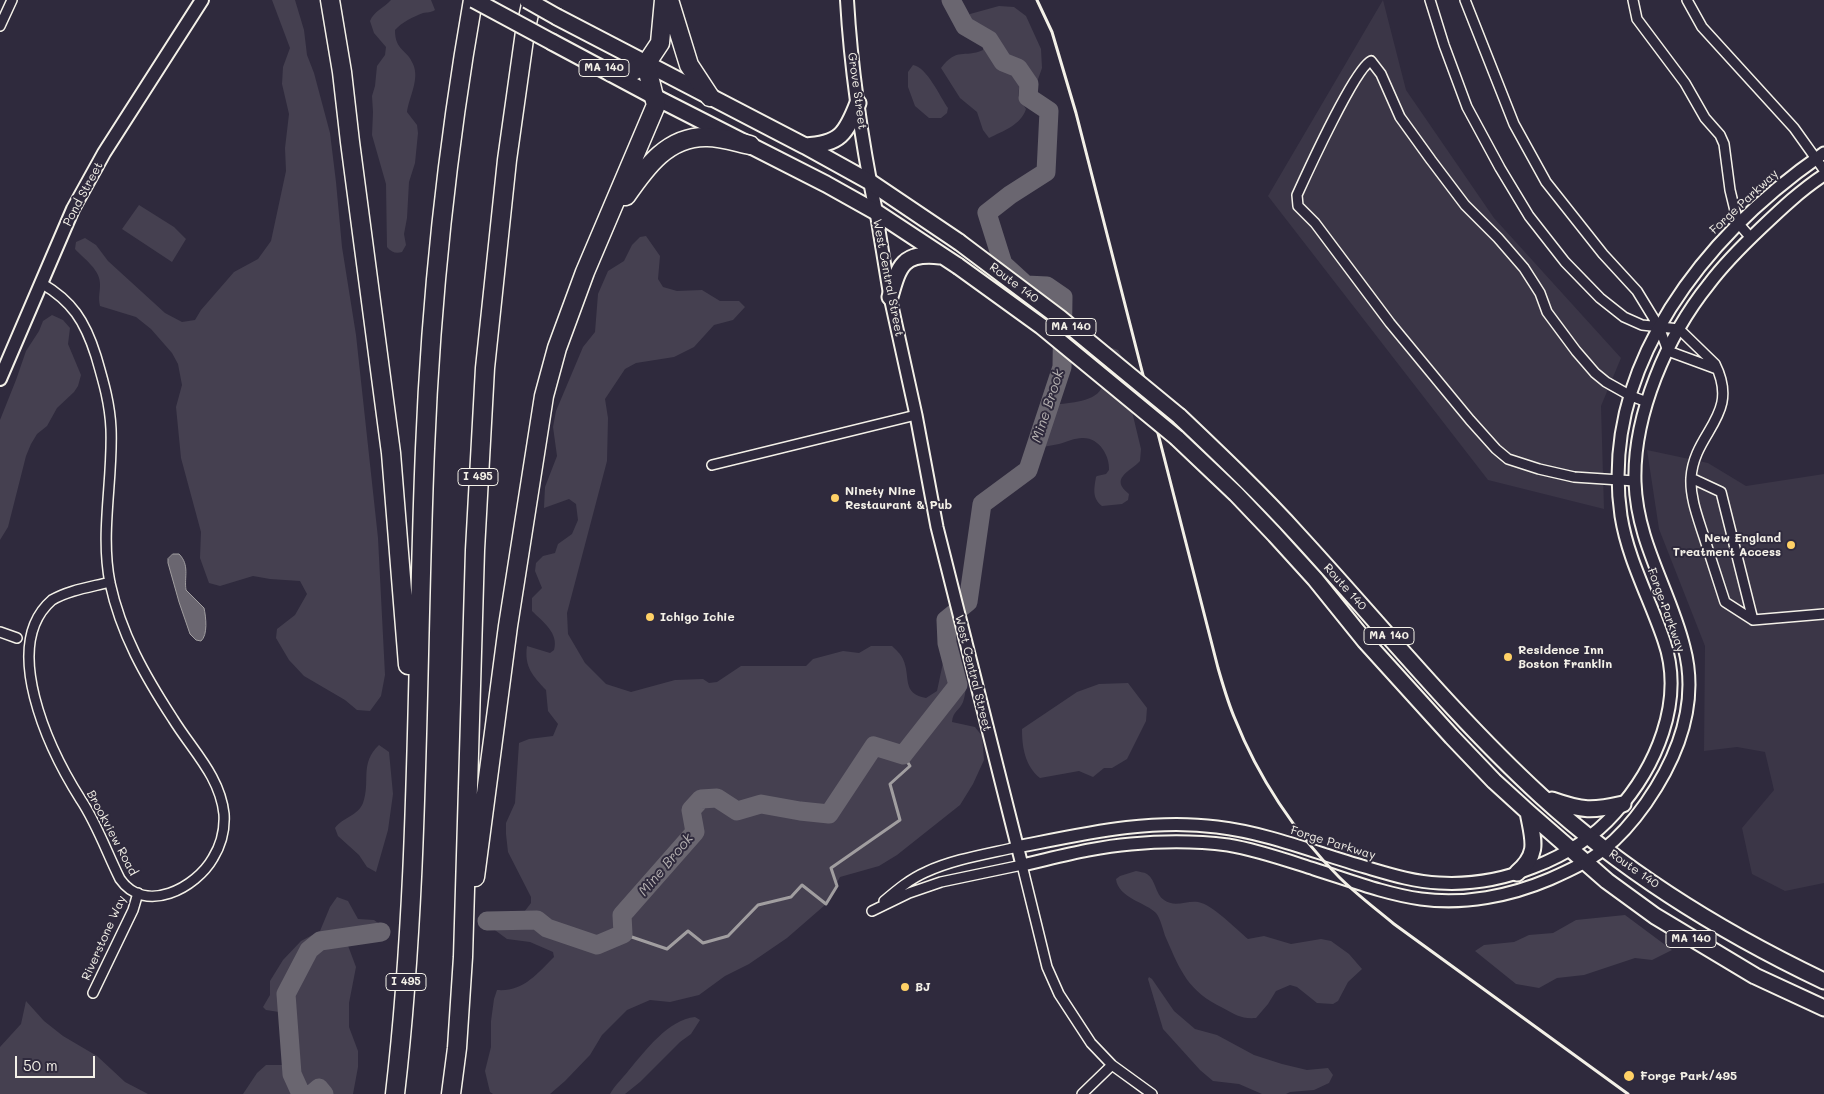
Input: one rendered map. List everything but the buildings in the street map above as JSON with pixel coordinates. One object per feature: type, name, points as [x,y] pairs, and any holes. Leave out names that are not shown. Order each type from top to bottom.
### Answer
[{"type":"highway","points":[[330,0],[342,72],[391,453],[408,667],[412,869]]},
{"type":"highway","points":[[342,0],[342,72]]},
{"type":"highway","name":"I 495","points":[[395,1094],[404,1024],[412,869],[424,458],[429,372],[442,219],[474,0]]},
{"type":"highway","name":"I 495","points":[[451,1094],[457,1048],[464,957],[475,560],[485,368],[507,160],[525,32],[532,0]]},
{"type":"highway","points":[[611,72],[633,71],[646,64],[660,43],[664,0]]},
{"type":"highway","points":[[669,0],[689,65],[710,97]]},
{"type":"highway","points":[[464,957],[508,626],[544,396],[565,326],[585,272],[656,105],[646,64]]},
{"type":"highway","points":[[605,225],[643,171],[673,145],[684,140],[708,137],[750,145]]},
{"type":"main road","name":"Pond Street","points":[[0,379],[73,210],[115,137],[190,22],[202,0]]},
{"type":"main road","name":"West Central Street","points":[[474,0],[876,212]]},
{"type":"main road","name":"MA 140","points":[[527,0],[646,64],[806,146],[870,182]]},
{"type":"main road","name":"Grove Street","points":[[847,0],[848,27],[870,182]]},
{"type":"main road","points":[[806,146],[823,145],[842,136],[851,122],[858,103]]},
{"type":"main road","name":"West Central Street","points":[[870,182],[876,212]]},
{"type":"main road","name":"Route 140","points":[[870,182],[959,242],[1060,318],[1178,416],[1246,479],[1466,722],[1542,797],[1590,837],[1708,919],[1824,981]]},
{"type":"main road","name":"Route 140","points":[[876,212],[958,266],[1041,326],[1177,438],[1236,494],[1275,535],[1365,641],[1494,781],[1624,895],[1687,937],[1755,976],[1824,1008]]},
{"type":"main road","points":[[890,297],[897,273],[907,260],[924,254],[944,257]]},
{"type":"main road","points":[[1542,797],[1570,807],[1589,810],[1624,804]]},
{"type":"main road","points":[[1517,873],[1529,862],[1533,852],[1533,836],[1528,812]]},
{"type":"street","points":[[0,26],[12,0]]},
{"type":"street","points":[[1430,0],[1467,107],[1529,216],[1565,262],[1600,298],[1624,317],[1642,325],[1679,329],[1718,369],[1724,391],[1722,404],[1696,455],[1691,478],[1694,507],[1725,602],[1753,620],[1824,614]]},
{"type":"street","points":[[1465,0],[1514,124],[1546,182],[1603,254],[1637,291],[1659,327],[1668,351],[1718,369]]},
{"type":"street","points":[[1633,0],[1637,19],[1686,83],[1705,118],[1720,135],[1724,144],[1730,190],[1738,223],[1750,238]]},
{"type":"street","points":[[1687,0],[1702,27],[1820,156],[1824,170]]},
{"type":"street","points":[[1635,481],[1574,477],[1508,459],[1496,449],[1470,420],[1390,323],[1316,223],[1298,206],[1297,195],[1353,82],[1366,63],[1371,61],[1381,74],[1400,117],[1465,205],[1498,238],[1524,268],[1540,293],[1547,312],[1576,351],[1600,378],[1631,396],[1647,402]]},
{"type":"street","name":"Forge Parkway","points":[[1017,847],[1097,831],[1138,826],[1216,826],[1255,833],[1396,876],[1435,883],[1473,882],[1517,873],[1544,863],[1590,837],[1624,804],[1644,773],[1661,737],[1671,700],[1670,662],[1665,643],[1629,551],[1621,516],[1618,480],[1621,434],[1636,376],[1659,327],[1694,272],[1738,223],[1778,188],[1820,156]]},
{"type":"street","name":"Forge Parkway","points":[[1022,864],[1130,844],[1188,842],[1228,845],[1267,853],[1405,896],[1424,900],[1444,900],[1482,898],[1512,892],[1552,878],[1585,862],[1605,848],[1637,814],[1664,773],[1680,737],[1688,698],[1688,666],[1680,630],[1658,577],[1640,522],[1635,481],[1638,443],[1650,388],[1679,329],[1706,287],[1750,238],[1788,202],[1824,175]]},
{"type":"street","name":"West Central Street","points":[[876,212],[890,297],[916,416],[937,527],[1047,967],[1059,994],[1091,1043],[1112,1065],[1152,1094]]},
{"type":"street","name":"Brookview Road","points":[[35,728],[82,801],[120,879],[126,886],[138,893],[150,896],[168,894],[184,887],[208,866],[216,853],[222,834],[224,812],[218,789],[209,771],[158,697],[132,651],[118,616],[110,582],[107,526],[111,431],[105,387],[94,350],[74,310],[67,301],[41,283]]},
{"type":"street","points":[[712,465],[916,416]]},
{"type":"street","points":[[1691,478],[1721,492],[1753,620]]},
{"type":"street","points":[[28,619],[41,606],[53,599],[110,582]]},
{"type":"street","points":[[0,632],[18,635],[15,649]]},
{"type":"street","points":[[1017,847],[962,860],[927,872],[906,883],[872,911],[909,893],[941,882],[1022,864]]},
{"type":"street","name":"Riverstone Way","points":[[93,993],[133,910],[138,893]]},
{"type":"street","points":[[1082,1094],[1112,1065]]},
{"type":"shaded area","points":[[272,0],[295,0],[304,30],[307,55],[314,73],[330,133],[342,247],[356,335],[378,538],[385,675],[381,696],[370,711],[357,710],[345,700],[304,676],[289,660],[276,638],[277,629],[295,615],[307,594],[300,581],[253,576],[220,586],[209,583],[200,558],[201,532],[181,458],[176,407],[182,385],[178,364],[172,353],[151,329],[136,317],[100,306],[100,280],[98,274],[75,249],[76,242],[85,238],[96,245],[108,261],[165,313],[182,322],[195,320],[201,310],[234,272],[258,259],[271,241],[286,171],[285,148],[289,114],[282,84],[283,67],[290,48]]},
{"type":"shaded area","points":[[391,0],[431,0],[435,10],[412,18],[395,30],[399,46],[411,59],[415,70],[415,82],[407,112],[417,125],[418,133],[415,163],[409,182],[404,234],[406,245],[402,252],[398,253],[387,247],[386,184],[372,135],[372,96],[377,66],[385,55],[386,47],[374,33],[370,21]]},
{"type":"shaded area","points":[[1383,0],[1406,90],[1494,218],[1621,358],[1601,406],[1604,509],[1488,480],[1268,196]]},
{"type":"shaded area","points":[[999,6],[1014,7],[1026,16],[1041,49],[1042,68],[1036,85],[1019,89],[1018,96],[1026,109],[1024,115],[1011,127],[989,138],[983,130],[977,112],[960,98],[941,68],[956,55],[983,50],[981,39],[968,23],[970,14]]},
{"type":"shaded area","points":[[913,65],[923,71],[933,83],[948,108],[947,113],[941,118],[929,118],[915,106],[908,87],[908,72]]},
{"type":"shaded area","points":[[139,205],[174,227],[186,239],[172,262],[122,229]]},
{"type":"shaded area","points":[[646,236],[660,256],[658,279],[663,287],[677,291],[702,290],[720,301],[739,301],[745,307],[733,320],[714,325],[694,347],[674,357],[636,363],[625,369],[605,399],[608,418],[607,461],[567,613],[568,634],[585,663],[606,684],[631,692],[675,680],[703,679],[709,683],[717,682],[741,666],[806,666],[813,659],[843,651],[859,653],[871,646],[892,646],[903,659],[908,683],[913,693],[926,698],[937,691],[944,658],[956,646],[963,667],[966,688],[963,702],[952,722],[975,727],[982,736],[984,760],[973,784],[960,805],[897,855],[879,866],[840,877],[825,905],[787,938],[749,964],[725,976],[699,995],[670,1002],[650,1000],[627,1010],[602,1035],[590,1055],[550,1094],[493,1094],[490,1092],[485,1071],[491,1047],[491,1021],[497,990],[514,988],[529,981],[554,957],[553,952],[530,942],[507,939],[488,925],[499,914],[521,916],[531,903],[531,897],[508,852],[506,823],[515,803],[519,743],[529,739],[553,736],[558,724],[548,711],[546,690],[530,671],[526,653],[527,646],[550,653],[554,650],[555,644],[552,633],[532,611],[532,598],[542,588],[535,571],[536,563],[543,556],[555,553],[558,544],[572,534],[578,520],[576,504],[569,499],[544,508],[545,487],[557,456],[553,427],[556,411],[583,347],[595,332],[598,294],[608,271],[624,261],[632,245],[640,237]]},
{"type":"shaded area","points":[[52,315],[63,320],[70,328],[68,344],[81,375],[74,392],[57,408],[47,426],[37,434],[31,444],[26,456],[8,527],[0,540],[0,420],[26,351],[43,321]]},
{"type":"shaded area","points":[[1112,348],[1118,350],[1123,359],[1129,399],[1141,449],[1140,461],[1121,479],[1123,488],[1129,494],[1128,500],[1122,504],[1102,506],[1095,496],[1095,481],[1097,476],[1106,474],[1109,470],[1109,465],[1105,453],[1098,444],[1082,438],[1056,445],[1032,448],[1040,423],[1051,405],[1085,400],[1097,394],[1101,389],[1104,378],[1104,355],[1106,351]]},
{"type":"shaded area","points":[[1647,450],[1708,463],[1746,486],[1824,474],[1824,883],[1785,891],[1752,874],[1742,828],[1774,790],[1765,752],[1737,747],[1704,751],[1705,646],[1659,529]]},
{"type":"shaded area","points":[[173,554],[179,554],[184,562],[186,590],[204,608],[206,630],[201,641],[196,640],[190,634],[179,602],[168,563],[168,559]]},
{"type":"shaded area","points":[[1128,683],[1147,708],[1146,721],[1127,759],[1112,768],[1104,768],[1093,777],[1079,771],[1040,778],[1031,768],[1025,756],[1022,729],[1077,692],[1099,684]]},
{"type":"shaded area","points":[[379,745],[389,752],[393,794],[388,830],[376,872],[367,867],[359,855],[338,836],[335,828],[361,807],[365,795],[369,759]]},
{"type":"shaded area","points":[[1136,871],[1146,873],[1150,877],[1164,900],[1177,904],[1198,902],[1204,904],[1217,912],[1248,939],[1264,936],[1291,944],[1321,939],[1331,941],[1349,954],[1362,969],[1348,982],[1338,1001],[1333,1004],[1317,1003],[1297,987],[1290,985],[1276,991],[1256,1018],[1235,1015],[1201,995],[1181,971],[1156,913],[1127,895],[1118,886],[1116,879]]},
{"type":"shaded area","points":[[337,897],[348,901],[358,919],[374,920],[384,927],[381,933],[351,940],[347,943],[356,967],[349,1003],[349,1027],[358,1051],[358,1067],[353,1094],[243,1094],[257,1073],[266,1065],[284,1065],[288,1059],[290,1053],[289,1039],[279,1012],[266,1010],[263,1007],[270,995],[270,981],[283,960],[301,941],[320,931],[330,907]]},
{"type":"shaded area","points":[[1625,915],[1672,950],[1652,960],[1635,958],[1584,975],[1557,978],[1539,988],[1516,984],[1475,951],[1484,945],[1514,942],[1529,935],[1553,933],[1576,920]]},
{"type":"shaded area","points":[[1149,977],[1174,1011],[1195,1029],[1217,1035],[1254,1055],[1282,1064],[1307,1070],[1328,1068],[1333,1075],[1329,1083],[1314,1090],[1286,1094],[1262,1094],[1239,1084],[1213,1081],[1200,1070],[1163,1029]]},
{"type":"shaded area","points":[[26,1001],[44,1021],[63,1036],[97,1056],[125,1082],[148,1094],[0,1094],[0,1047],[21,1024]]},
{"type":"shaded area","points":[[695,1017],[700,1020],[691,1034],[680,1042],[640,1082],[625,1094],[610,1094],[658,1037],[685,1019]]},
{"type":"waterway","name":"Mine Brook","points":[[487,921],[537,920],[547,928],[597,945],[623,934],[622,915],[695,832],[691,810],[701,799],[717,798],[737,811],[761,804],[829,814],[874,746],[903,755],[958,685],[947,643],[946,620],[968,602],[982,504],[1028,470],[1062,367],[1063,297],[1047,286],[1026,285],[1003,264],[987,213],[1010,195],[1046,172],[1049,111],[1028,97],[1029,84],[1018,68],[1003,62],[989,40],[965,26],[951,0]]},
{"type":"waterway","name":"Mine Brook","points":[[623,934],[667,949],[688,931],[703,943],[728,936],[758,905],[791,897],[802,885],[826,904],[837,886],[831,868],[900,820],[890,784],[910,766],[903,755]]},
{"type":"waterway","name":"Mine Brook","points":[[301,1094],[292,1074],[286,994],[309,950],[320,941],[381,932]]},
{"type":"waterway","name":"Mine Brook","points":[[312,1094],[319,1088],[324,1094]]},
{"type":"railway","points":[[1037,0],[1052,32],[1076,113],[1218,668],[1232,713],[1266,783],[1307,842],[1352,889],[1394,924],[1628,1094]]},
{"type":"place","name":"Ninety Nine Restaurant & Pub","points":[[835,498]]},
{"type":"place","name":"New England Treatment Access","points":[[1791,545]]},
{"type":"place","name":"Ichigo Ichie","points":[[650,617]]},
{"type":"place","name":"Residence Inn Boston Franklin","points":[[1508,657]]},
{"type":"place","name":"BJ","points":[[905,987]]},
{"type":"place","name":"Forge Park/495","points":[[1629,1076]]}]
